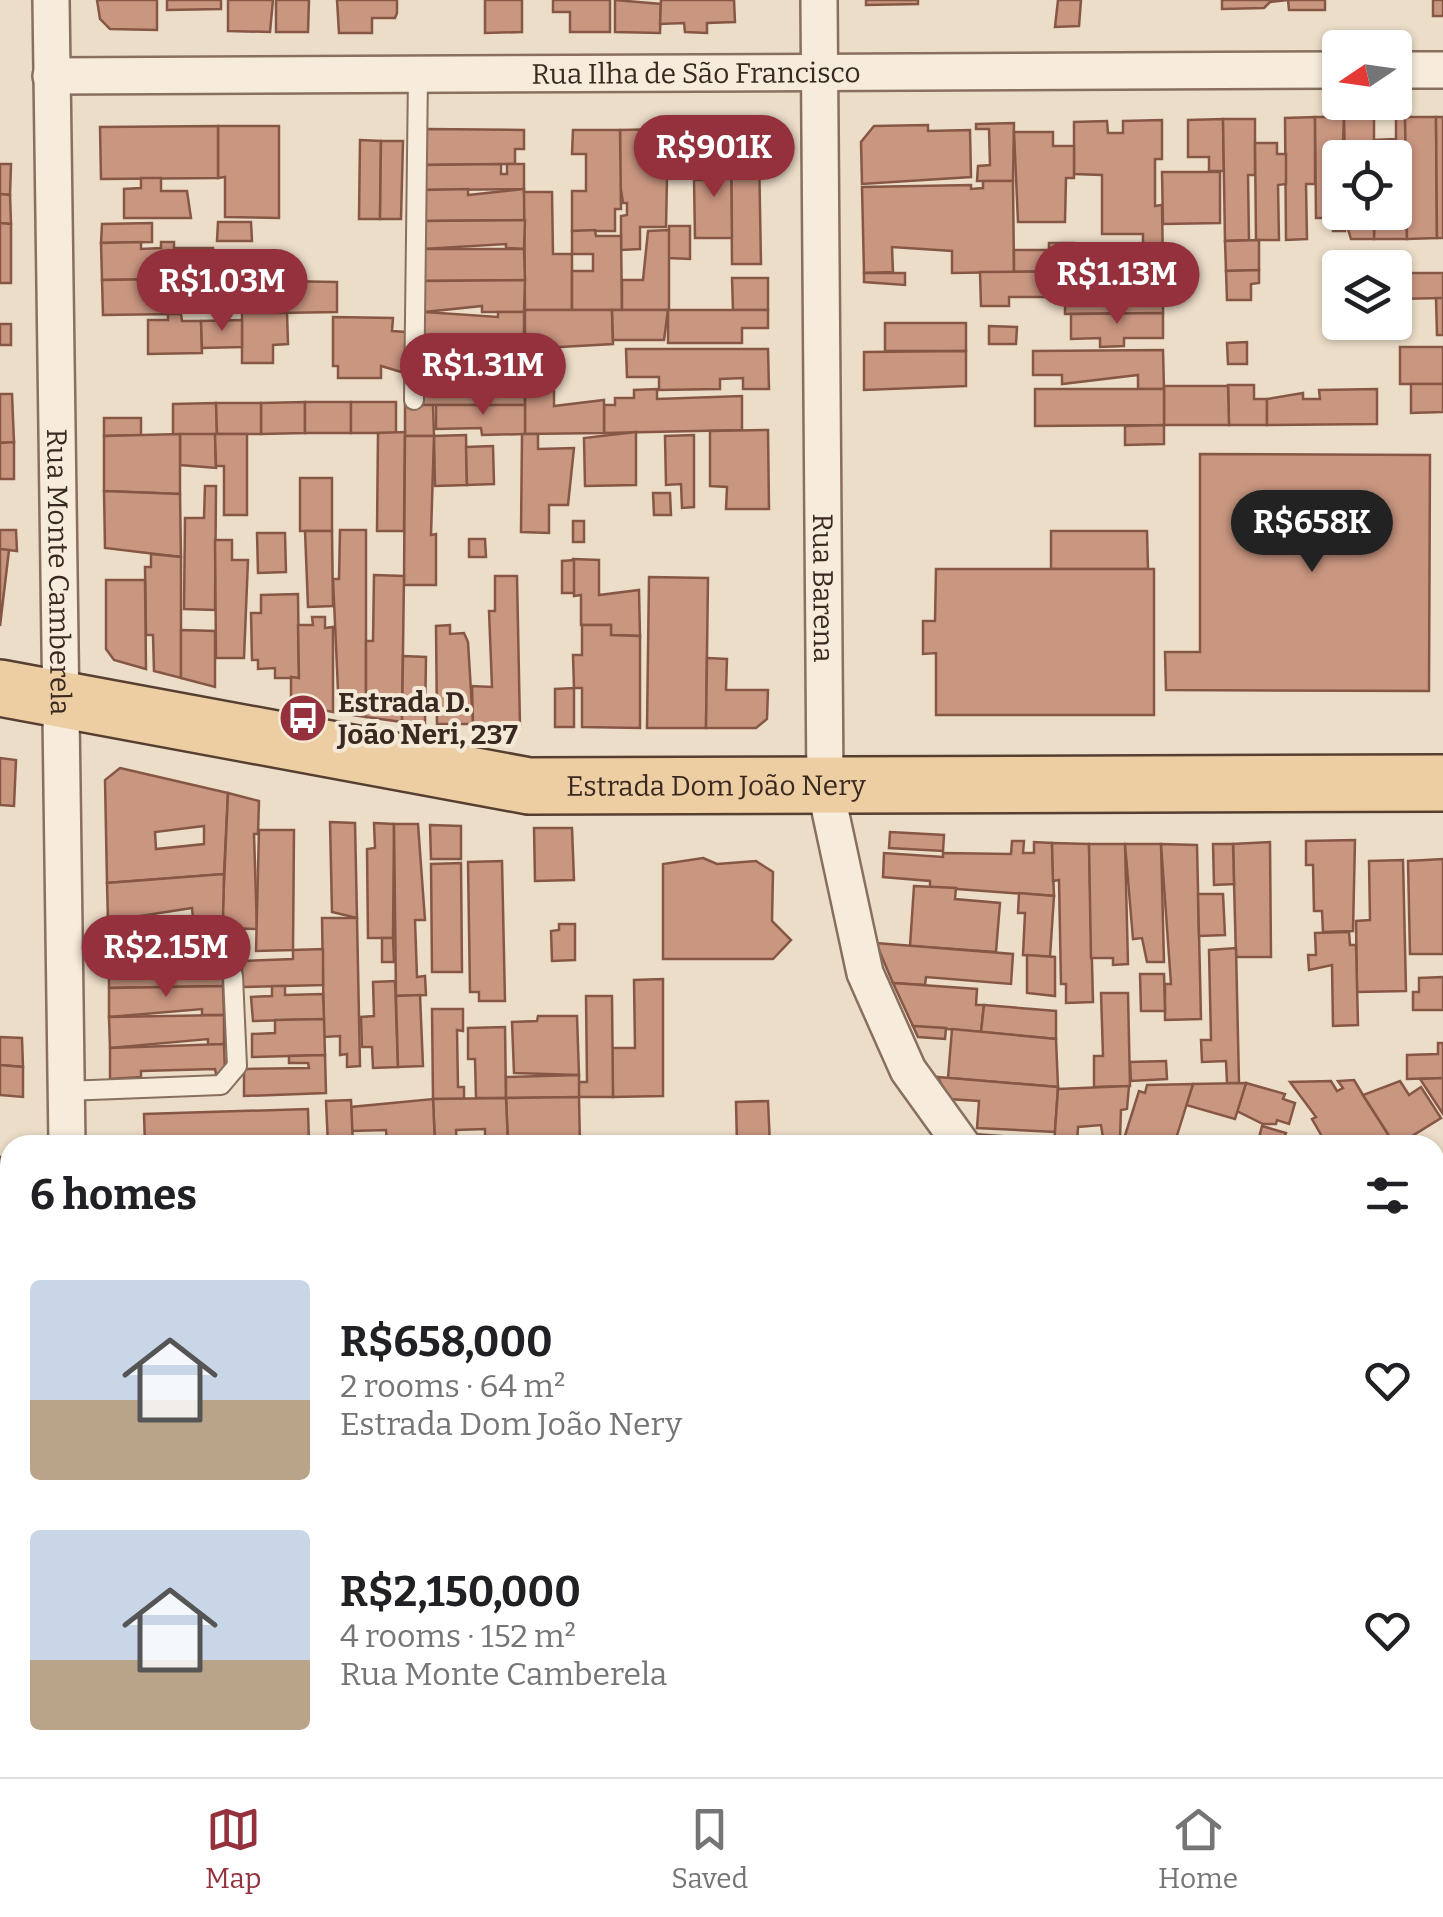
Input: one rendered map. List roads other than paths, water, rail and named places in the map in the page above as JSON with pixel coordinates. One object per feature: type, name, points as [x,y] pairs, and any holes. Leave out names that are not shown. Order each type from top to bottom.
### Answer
[{"type":"main road","name":"Estrada Dom João Nery","points":[[0,688],[64,704],[529,786],[1443,783]]},
{"type":"street","name":"Rua Monte Camberela","points":[[51,0],[64,704],[67,1135]]},
{"type":"street","name":"Rua Barena","points":[[819,0],[825,787],[865,973],[908,1070],[955,1135]]},
{"type":"street","name":"Rua Ilha de São Francisco","points":[[51,76],[1322,70]]},
{"type":"street","points":[[1412,70],[1443,70]]},
{"type":"lane","points":[[414,400],[418,75]]},
{"type":"lane","points":[[65,1092],[222,1084],[237,1066],[233,976]]},
{"type":"place","name":"Estrada D. João Neri, 237","points":[[303,718]]}]
